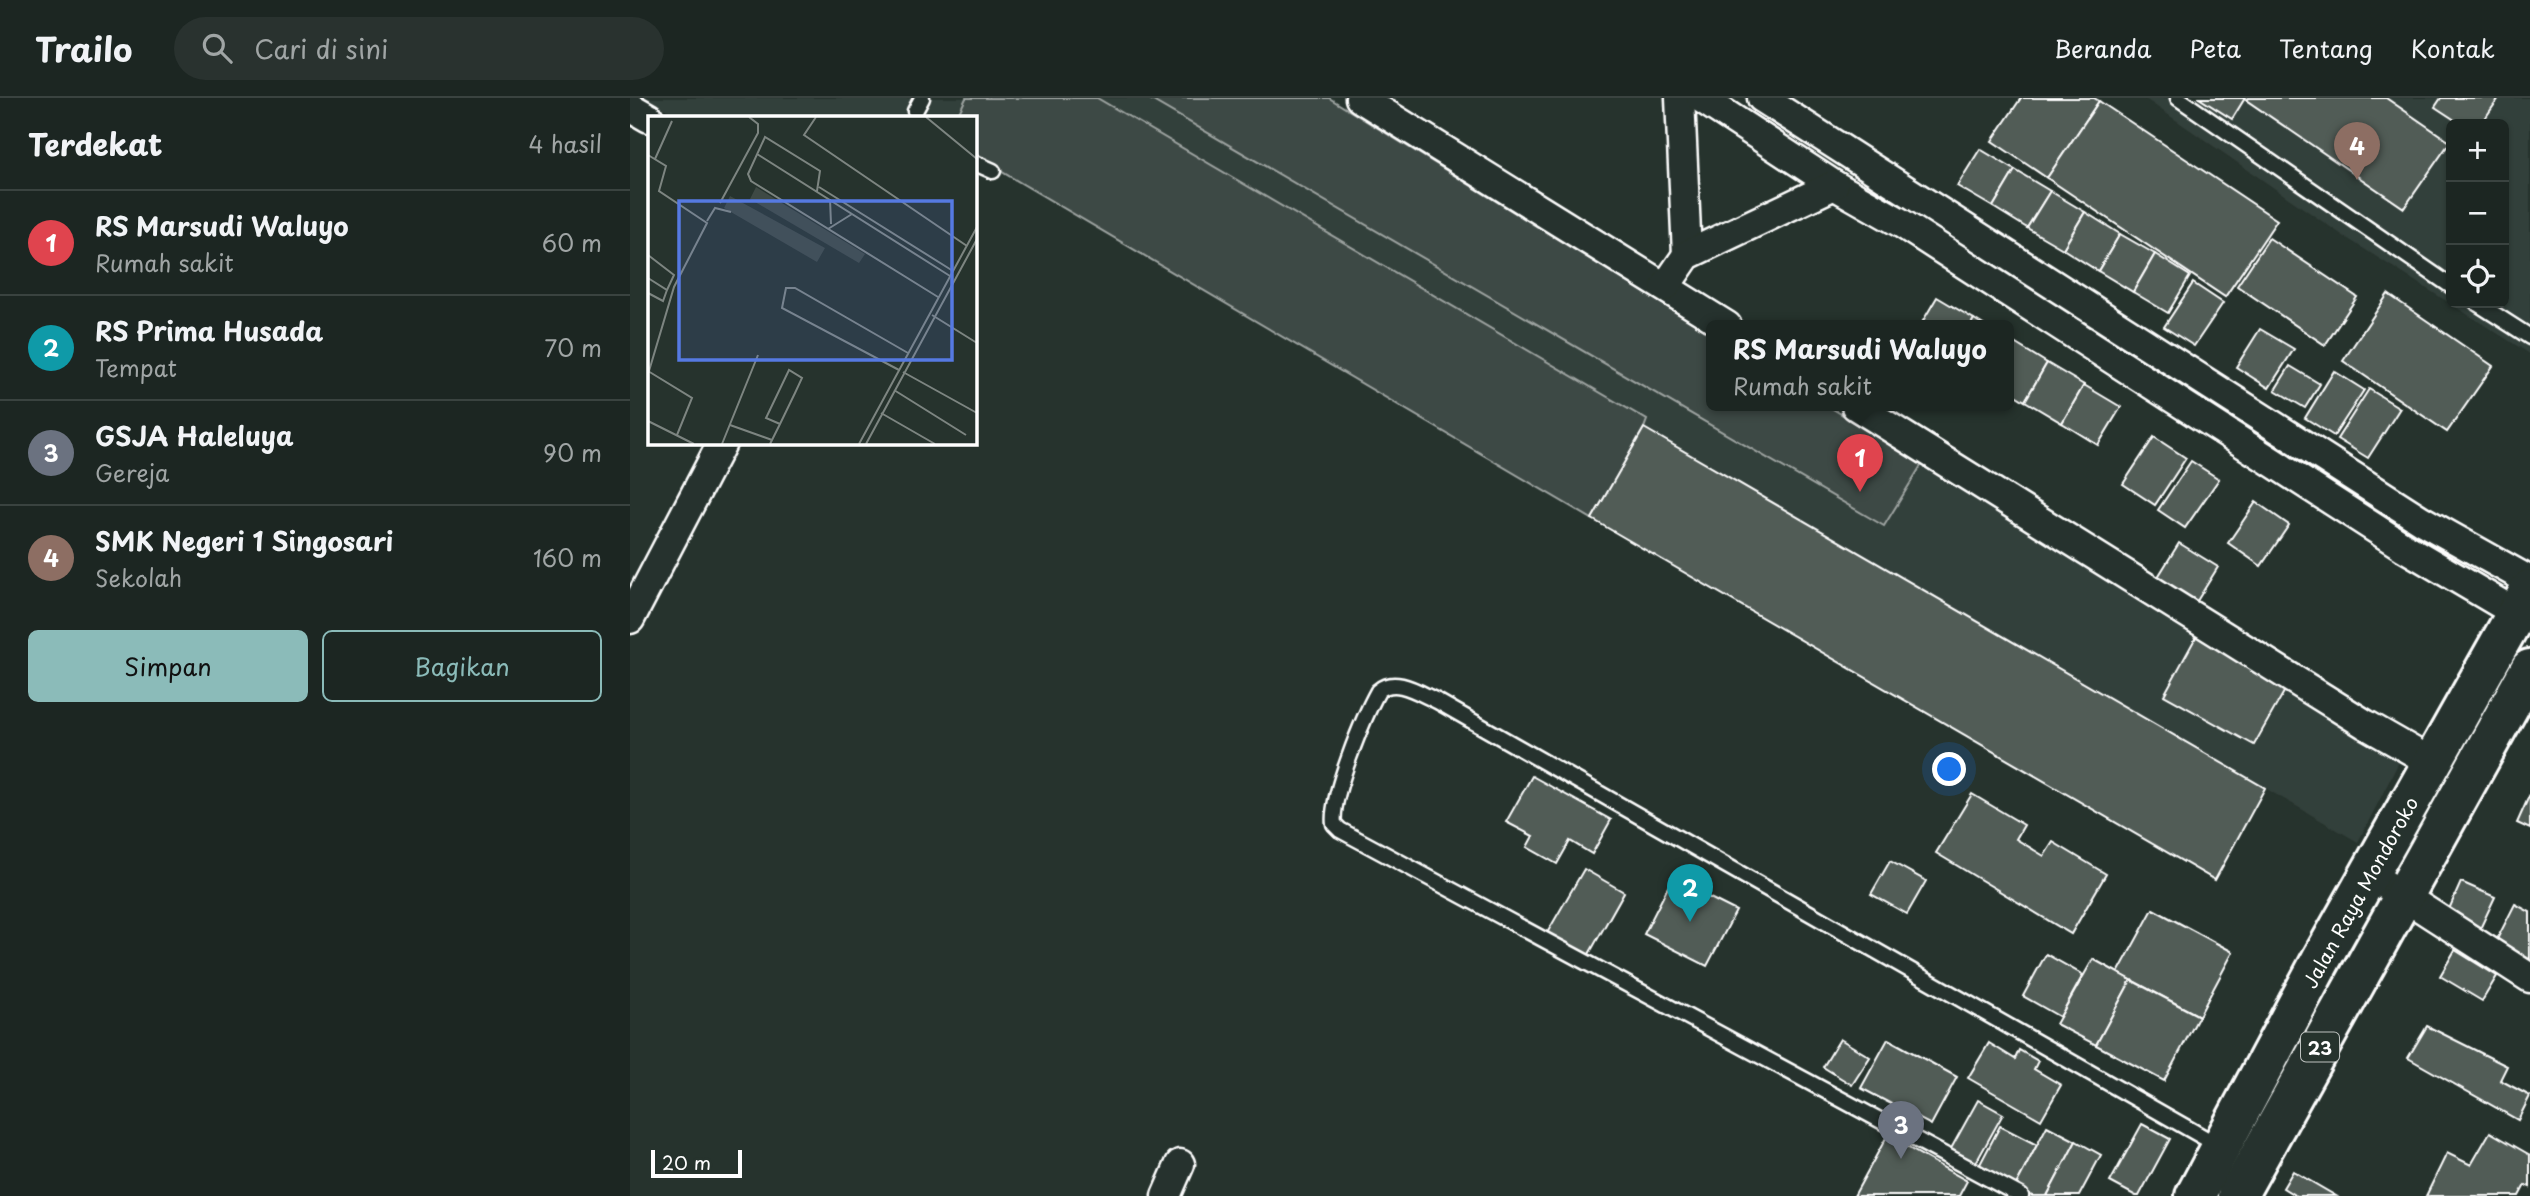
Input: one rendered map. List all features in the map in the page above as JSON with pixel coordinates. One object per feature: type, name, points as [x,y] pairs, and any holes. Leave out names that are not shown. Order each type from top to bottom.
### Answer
[{"type":"highway","name":"Jalan Raya Mondoroko","points":[[2194,1196],[2525,595]]},
{"type":"highway","name":"23","points":[[2237,1196],[2530,669]]},
{"type":"street","points":[[1360,98],[1717,320]]},
{"type":"street","points":[[1679,98],[1687,256]]},
{"type":"street","points":[[1701,98],[1834,185],[1901,223],[2076,337],[2148,380],[2404,547],[2525,595]]},
{"type":"street","points":[[1762,98],[2421,520],[2525,595]]},
{"type":"street","points":[[630,107],[648,117]]},
{"type":"street","points":[[1665,287],[1687,256],[1834,185]]},
{"type":"street","points":[[1901,223],[1921,199]]},
{"type":"street","points":[[2148,380],[2163,355]]},
{"type":"street","points":[[1864,411],[2342,709],[2433,762]]},
{"type":"street","points":[[630,619],[721,444]]},
{"type":"street","points":[[2404,547],[2421,520]]},
{"type":"street","points":[[2369,874],[2530,978]]},
{"type":"street","points":[[1166,1196],[1180,1164]]},
{"type":"lane","points":[[2178,98],[2446,282]]},
{"type":"lane","points":[[976,163],[993,171]]},
{"type":"lane","points":[[2485,308],[2530,337]]},
{"type":"lane","points":[[2021,1196],[1340,830],[1334,824],[1334,806],[1378,691],[1396,684],[1437,701],[2221,1147]]},
{"type":"shaded area","points":[[646,98],[1329,98],[1706,331],[1706,411],[1836,411],[2401,758],[2358,842],[1644,428],[976,156],[976,116],[677,116]]},
{"type":"shaded area","points":[[966,98],[1097,98],[1647,420],[1644,428],[1592,519],[976,157],[976,116],[957,116]]},
{"type":"shaded area","points":[[1148,98],[1329,98],[1706,331],[1706,411],[1836,411],[1922,464],[1884,526]]},
{"type":"shaded area","points":[[2144,98],[2530,98],[2530,354],[2457,308],[2509,308],[2509,119],[2446,119],[2446,301],[2342,235]]},
{"type":"building","points":[[2021,98],[2094,98],[2099,101],[2047,178],[1992,141]]},
{"type":"building","points":[[2199,98],[2245,98],[2232,119]]},
{"type":"building","points":[[2386,98],[2446,139],[2446,148],[2404,208],[2246,100]]},
{"type":"building","points":[[2441,98],[2499,98],[2484,119],[2453,119],[2435,107]]},
{"type":"building","points":[[2099,101],[2277,220],[2225,297],[2047,178]]},
{"type":"building","points":[[1980,149],[2015,170],[1993,207],[1957,186]]},
{"type":"building","points":[[2015,170],[2050,191],[2027,228],[1993,207]]},
{"type":"building","points":[[2050,191],[2085,212],[2063,249],[2027,228]]},
{"type":"building","points":[[2085,212],[2120,234],[2098,271],[2063,249]]},
{"type":"building","points":[[2120,234],[2155,254],[2133,292],[2098,271]]},
{"type":"building","points":[[2269,238],[2357,297],[2325,345],[2237,286]]},
{"type":"building","points":[[2155,254],[2190,276],[2168,313],[2133,292]]},
{"type":"building","points":[[2193,283],[2223,303],[2194,346],[2164,327]]},
{"type":"building","points":[[2388,294],[2493,366],[2447,432],[2343,361]]},
{"type":"building","points":[[1937,297],[1974,319],[1973,320],[1924,320]]},
{"type":"building","points":[[2260,329],[2294,349],[2269,388],[2236,367]]},
{"type":"building","points":[[2014,343],[2047,363],[2025,401],[2014,394]]},
{"type":"building","points":[[2047,363],[2084,385],[2062,423],[2025,401]]},
{"type":"building","points":[[2290,366],[2320,384],[2305,408],[2275,390]]},
{"type":"building","points":[[2334,371],[2364,390],[2334,436],[2305,418]]},
{"type":"building","points":[[2084,385],[2121,407],[2098,445],[2062,423]]},
{"type":"building","points":[[2369,389],[2400,408],[2368,458],[2337,439]]},
{"type":"building","points":[[1644,428],[2265,788],[2215,880],[1592,519]]},
{"type":"building","points":[[2154,437],[2186,458],[2155,505],[2123,484]]},
{"type":"building","points":[[2191,461],[2219,479],[2185,528],[2158,510]]},
{"type":"building","points":[[2256,502],[2289,525],[2261,566],[2228,543]]},
{"type":"building","points":[[2179,543],[2218,567],[2192,609],[2153,585]]},
{"type":"building","points":[[2197,635],[2288,685],[2254,745],[2164,695]]},
{"type":"building","points":[[1532,776],[1611,820],[1592,854],[1570,841],[1557,864],[1527,847],[1533,836],[1506,822]]},
{"type":"building","points":[[1972,794],[2024,825],[2016,839],[2044,856],[2053,842],[2106,874],[2071,934],[1936,853]]},
{"type":"building","points":[[2530,794],[2530,829],[2517,823]]},
{"type":"building","points":[[1890,861],[1926,881],[1907,914],[1871,894]]},
{"type":"building","points":[[1584,869],[1624,892],[1588,956],[1547,933]]},
{"type":"building","points":[[1672,879],[1736,911],[1707,966],[1644,934]]},
{"type":"building","points":[[2461,882],[2495,897],[2479,931],[2446,916]]},
{"type":"building","points":[[2515,904],[2530,912],[2530,965],[2493,947]]},
{"type":"building","points":[[2153,909],[2233,952],[2199,1016],[2118,973]]},
{"type":"building","points":[[2455,950],[2497,976],[2482,1001],[2440,976]]},
{"type":"building","points":[[2046,954],[2083,975],[2060,1017],[2023,996]]},
{"type":"building","points":[[2093,959],[2131,980],[2096,1045],[2056,1024]]},
{"type":"building","points":[[2131,980],[2199,1016],[2164,1081],[2096,1045]]},
{"type":"building","points":[[2427,1026],[2507,1066],[2500,1080],[2530,1096],[2518,1120],[2408,1058]]},
{"type":"building","points":[[1840,1039],[1870,1057],[1852,1085],[1823,1067]]},
{"type":"building","points":[[1888,1039],[1957,1077],[1931,1125],[1861,1088]]},
{"type":"building","points":[[1989,1043],[2015,1059],[2019,1050],[2038,1061],[2034,1069],[2061,1085],[2041,1120],[1968,1078]]},
{"type":"building","points":[[1978,1100],[2003,1114],[1973,1168],[1948,1154]]},
{"type":"building","points":[[2142,1124],[2170,1139],[2139,1196],[2136,1196],[2110,1182]]},
{"type":"building","points":[[2000,1126],[2037,1145],[2015,1187],[1978,1168]]},
{"type":"building","points":[[2047,1126],[2076,1141],[2047,1196],[2032,1196],[2015,1187]]},
{"type":"building","points":[[2490,1132],[2530,1155],[2530,1187],[2525,1185],[2519,1196],[2426,1196],[2447,1153],[2471,1165]]},
{"type":"building","points":[[1887,1136],[1967,1181],[1959,1196],[1854,1196]]},
{"type":"building","points":[[2076,1141],[2101,1155],[2079,1196],[2047,1196]]},
{"type":"building","points":[[2293,1171],[2336,1196],[2296,1196],[2283,1188]]},
{"type":"place","name":"SMK Negeri 1 Singosari","points":[[2357,180]]},
{"type":"place","name":"RS Marsudi Waluyo","points":[[1860,492]]},
{"type":"place","name":"RS Prima Husada","points":[[1690,922]]},
{"type":"place","name":"GSJA Haleluya","points":[[1901,1159]]}]
